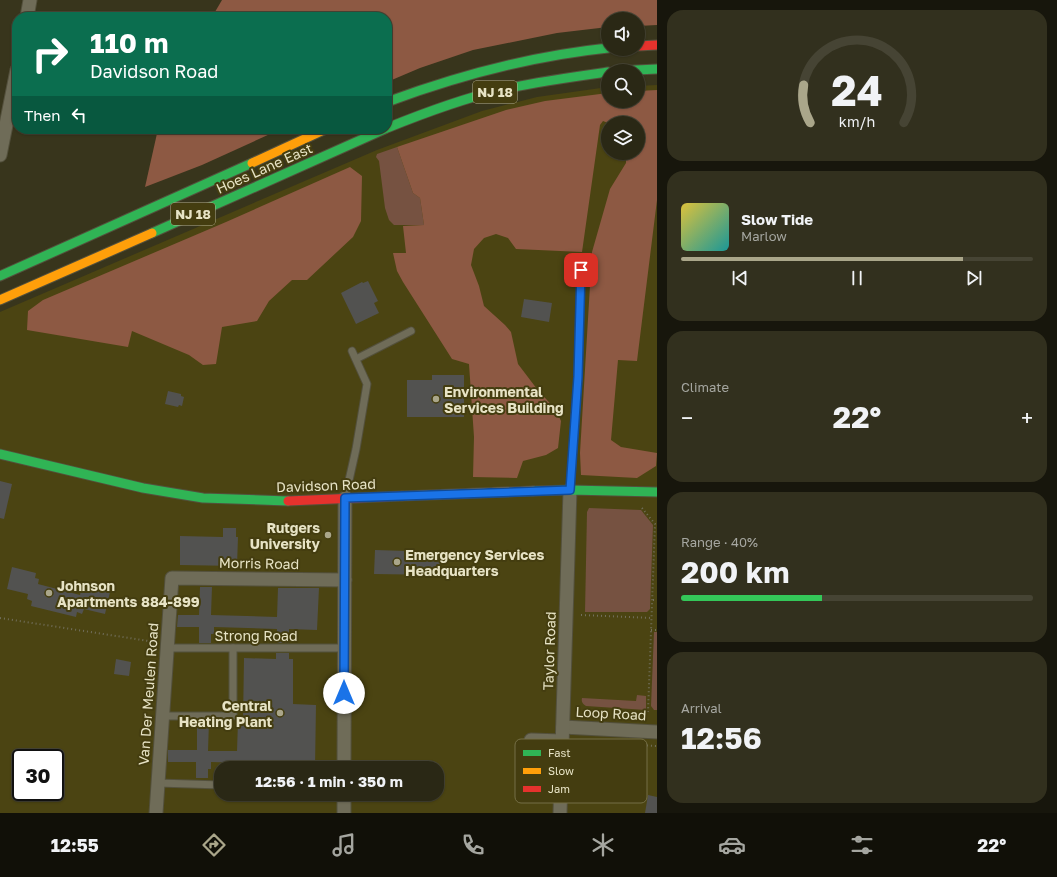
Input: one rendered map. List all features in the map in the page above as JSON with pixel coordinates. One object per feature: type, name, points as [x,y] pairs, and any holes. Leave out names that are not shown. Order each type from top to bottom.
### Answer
[{"type":"main road","points":[[645,46],[657,45]]},
{"type":"main road","name":"NJ 18","points":[[392,100],[474,72],[560,53],[601,49]]},
{"type":"main road","points":[[645,69],[657,68]]},
{"type":"main road","name":"Hoes Lane East","points":[[392,127],[466,99],[516,86],[601,73]]},
{"type":"main road","name":"Hoes Lane East","points":[[0,276],[315,134]]},
{"type":"main road","name":"Hoes Lane East","points":[[0,300],[375,134]]},
{"type":"main road","name":"Davidson Road","points":[[0,454],[143,488],[203,498],[278,501],[570,490],[657,492]]},
{"type":"street","points":[[28,12],[30,0]]},
{"type":"street","points":[[0,155],[12,95]]},
{"type":"street","name":"Taylor Road","points":[[562,739],[570,490]]},
{"type":"street","points":[[344,761],[345,498]]},
{"type":"street","name":"Morris Road","points":[[172,578],[345,580]]},
{"type":"street","name":"Van Der Meulen Road","points":[[156,813],[172,578]]},
{"type":"street","name":"Loop Road","points":[[563,727],[657,732]]},
{"type":"street","points":[[344,801],[344,813]]},
{"type":"street","name":"Taylor Road","points":[[560,803],[560,813]]},
{"type":"lane","points":[[570,490],[578,377],[581,270]]},
{"type":"lane","points":[[356,358],[411,330]]},
{"type":"lane","points":[[345,498],[356,449],[367,384],[352,351]]},
{"type":"lane","name":"Strong Road","points":[[167,646],[233,648],[345,648]]},
{"type":"lane","points":[[162,716],[233,716],[233,648]]},
{"type":"lane","points":[[158,783],[214,785]]},
{"type":"path","points":[[642,507],[656,523],[648,712]]},
{"type":"path","points":[[581,615],[652,618]]},
{"type":"path","points":[[0,618],[167,646]]},
{"type":"path","points":[[651,630],[657,630]]},
{"type":"path","points":[[647,745],[657,746]]},
{"type":"shaded area","points":[[222,0],[657,0],[657,25],[645,26],[645,12],[601,12],[601,28],[557,33],[473,50],[420,68],[392,80],[392,12],[215,12]]},
{"type":"shaded area","name":"Rutgers University","points":[[657,85],[657,813],[0,813],[0,312],[377,150],[482,111],[537,97],[601,88],[601,108],[645,108],[645,86]]},
{"type":"shaded area","points":[[657,90],[657,200],[637,361],[618,360],[611,440],[621,447],[657,453],[656,466],[637,478],[581,475],[580,453],[592,252],[610,189],[626,163],[626,160],[645,160],[645,116],[601,116],[582,252],[516,249],[508,238],[496,234],[484,238],[474,249],[471,265],[479,286],[484,306],[511,332],[518,364],[537,389],[556,410],[561,421],[558,448],[546,455],[523,461],[517,478],[473,477],[474,437],[469,364],[452,359],[397,271],[393,253],[406,253],[403,226],[424,225],[420,198],[413,193],[397,147],[506,110],[545,101],[601,94],[601,108],[645,108],[645,91]]},
{"type":"shaded area","points":[[157,134],[270,134],[202,165],[145,187]]},
{"type":"shaded area","points":[[397,147],[413,193],[420,198],[424,225],[394,225],[389,220],[385,208],[379,161],[376,157],[377,154]]},
{"type":"shaded area","points":[[350,167],[362,176],[361,221],[353,237],[307,280],[292,280],[269,301],[257,321],[222,327],[216,364],[203,365],[189,355],[132,331],[128,347],[27,330],[28,311],[43,300]]},
{"type":"shaded area","points":[[589,508],[641,510],[653,525],[650,609],[647,612],[585,612],[587,512]]},
{"type":"shaded area","points":[[654,632],[657,632],[657,710],[654,710],[651,706]]},
{"type":"shaded area","points":[[637,695],[646,696],[646,710],[586,706],[582,701],[582,698],[636,701]]},
{"type":"building","points":[[368,281],[378,301],[374,303],[379,313],[356,324],[341,293],[362,282]]},
{"type":"building","points":[[524,299],[552,303],[549,322],[521,317]]},
{"type":"building","name":"Environmental Services Building","points":[[432,375],[464,375],[464,417],[407,417],[407,380],[432,380]]},
{"type":"building","points":[[168,391],[181,394],[181,396],[184,397],[182,406],[179,405],[178,407],[165,404]]},
{"type":"building","points":[[0,481],[12,484],[4,519],[0,518]]},
{"type":"building","points":[[223,528],[236,528],[236,537],[238,537],[237,566],[180,565],[180,536],[223,537]]},
{"type":"building","name":"Emergency Services Headquarters","points":[[375,550],[441,552],[440,575],[374,574]]},
{"type":"building","name":"Johnson Apartments 884-899","points":[[12,567],[36,573],[35,578],[39,579],[38,584],[80,595],[81,590],[86,591],[87,586],[110,592],[105,614],[84,609],[82,614],[77,612],[76,617],[31,606],[32,601],[27,599],[28,594],[7,589]]},
{"type":"building","points":[[200,587],[212,587],[211,615],[277,617],[278,588],[319,588],[317,630],[289,629],[289,643],[277,643],[277,629],[214,627],[214,634],[211,634],[211,643],[199,643],[199,627],[177,627],[178,615],[199,615]]},
{"type":"building","name":"Central Heating Plant","points":[[276,653],[289,653],[289,659],[293,659],[293,704],[316,705],[315,761],[214,761],[211,762],[211,769],[208,769],[208,778],[196,778],[196,762],[168,762],[168,750],[197,750],[197,722],[209,722],[208,751],[237,751],[238,721],[243,721],[244,658],[276,659]]},
{"type":"building","points":[[116,659],[131,662],[129,676],[114,674]]},
{"type":"building","points":[[648,795],[657,797],[657,813],[645,813]]},
{"type":"traffic: fast","points":[[392,100],[442,83],[523,61],[601,49]]},
{"type":"traffic: fast","points":[[645,70],[657,69]]},
{"type":"traffic: fast","points":[[392,126],[443,107],[485,94],[540,82],[601,73]]},
{"type":"traffic: fast","points":[[152,233],[374,134]]},
{"type":"traffic: fast","points":[[0,276],[252,163]]},
{"type":"traffic: fast","points":[[0,454],[143,488],[203,498],[288,501]]},
{"type":"traffic: fast","points":[[533,491],[570,490],[657,492]]},
{"type":"traffic: slow","points":[[252,163],[315,134]]},
{"type":"traffic: slow","points":[[0,300],[152,233]]},
{"type":"traffic: slow","points":[[402,496],[533,491]]},
{"type":"traffic: jam","points":[[645,46],[657,45]]},
{"type":"traffic: jam","points":[[288,501],[402,496]]},
{"type":"place","name":"Environmental Services Building","points":[[436,399]]},
{"type":"place","name":"Rutgers University","points":[[328,535]]},
{"type":"place","name":"Emergency Services Headquarters","points":[[397,562]]},
{"type":"place","name":"Johnson Apartments 884-899","points":[[49,593]]},
{"type":"place","name":"Central Heating Plant","points":[[280,713]]},
{"type":"route","points":[[344,693],[345,498],[570,490],[578,377],[581,270]]}]
